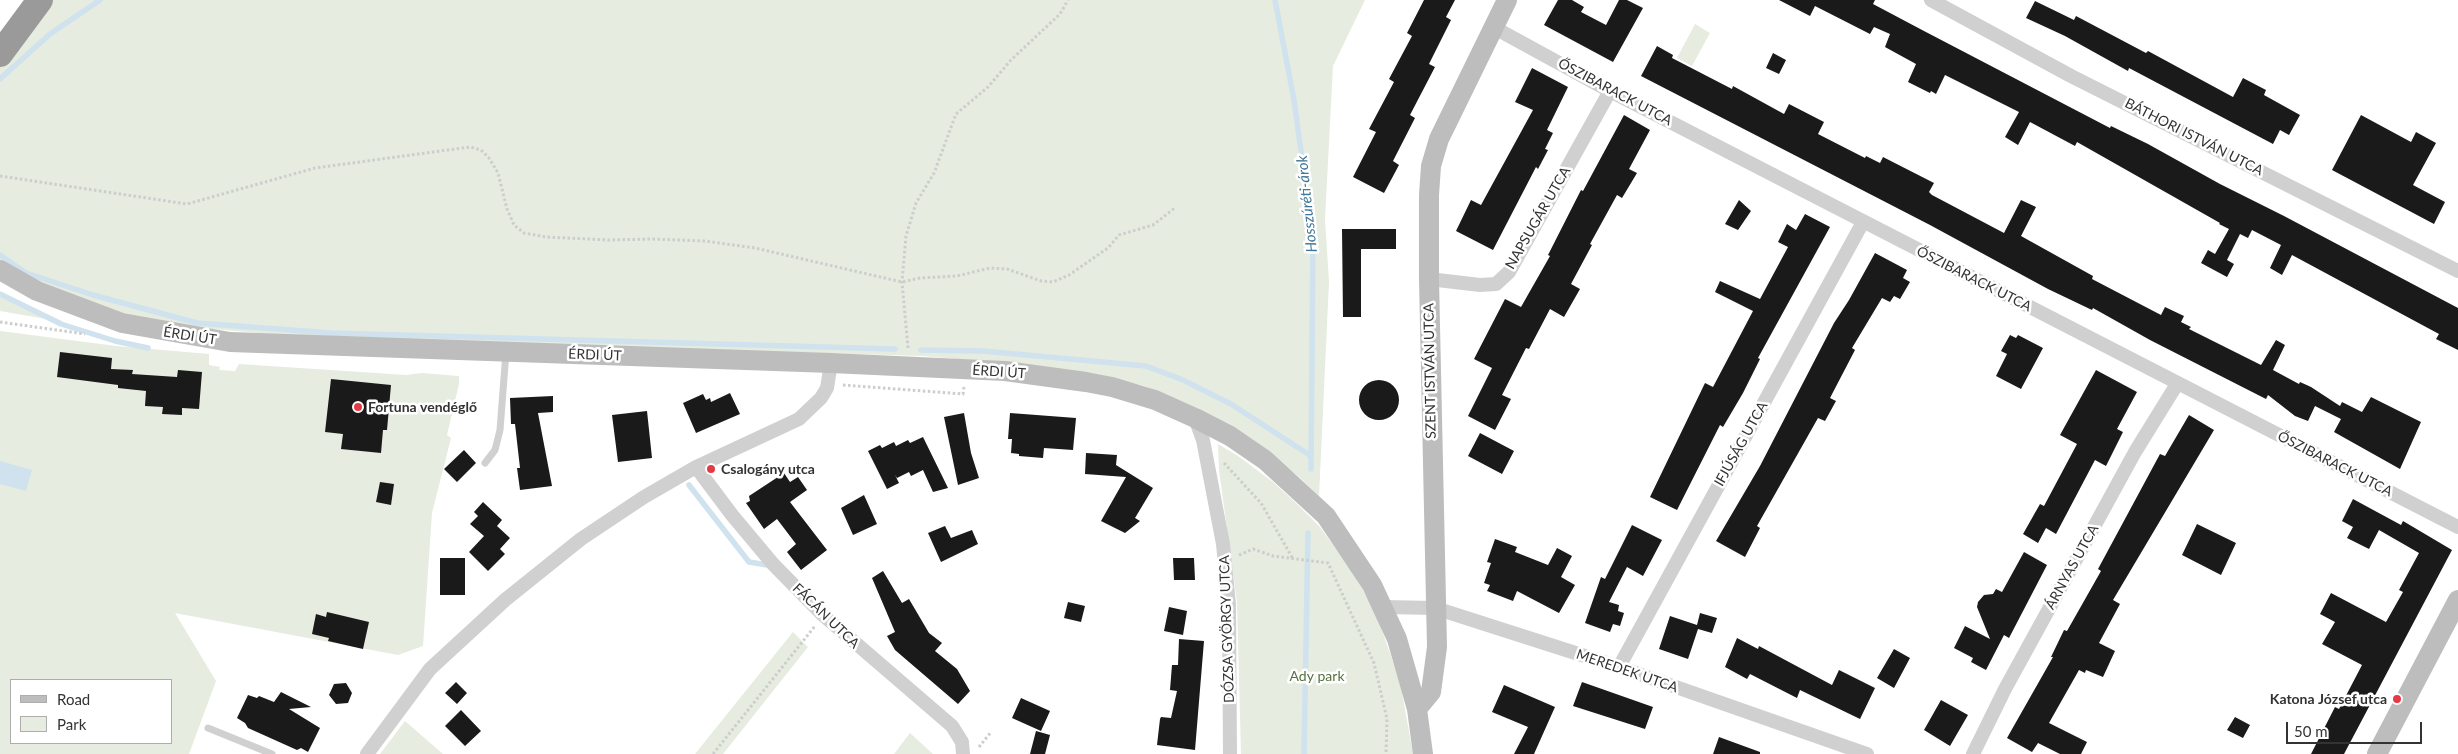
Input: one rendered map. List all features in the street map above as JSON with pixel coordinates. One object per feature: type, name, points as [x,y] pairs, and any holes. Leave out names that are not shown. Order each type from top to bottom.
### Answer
[{"type":"highway","points":[[0,54],[40,0]]},
{"type":"main road","name":"SZENT ISTVÁN UTCA","points":[[1417,709],[1430,692],[1437,647],[1429,279],[1431,166],[1440,140],[1507,0]]},
{"type":"main road","name":"ÉRDI ÚT","points":[[0,270],[37,291],[122,323],[230,342],[910,366],[1005,372],[1086,382],[1112,387],[1155,400],[1230,436],[1264,460],[1326,516],[1372,585],[1384,607],[1400,647],[1417,709]]},
{"type":"main road","points":[[2377,754],[2458,600]]},
{"type":"main road","points":[[1417,709],[1423,754]]},
{"type":"street","name":"BÁTHORI ISTVÁN UTCA","points":[[1931,0],[2071,76],[2458,271]]},
{"type":"street","name":"ŐSZIBARACK UTCA","points":[[1493,26],[1610,91],[2458,527]]},
{"type":"street","name":"NAPSUGÁR UTCA","points":[[1429,279],[1480,285],[1496,284],[1509,272],[1610,91]]},
{"type":"street","name":"IFJÚSÁG UTCA","points":[[1619,667],[1864,222]]},
{"type":"street","points":[[367,754],[430,669],[505,600],[581,539],[644,497],[696,467],[799,419],[821,398],[827,384],[831,363]]},
{"type":"street","name":"ÁRNYAS UTCA","points":[[1973,754],[2005,690],[2135,452],[2177,384]]},
{"type":"street","name":"DÓZSA GYÖRGY UTCA","points":[[1195,418],[1203,442],[1224,544],[1230,650],[1230,754]]},
{"type":"street","name":"FÁCÁN UTCA","points":[[696,467],[732,515],[773,564],[823,615],[952,726],[962,742],[963,754]]},
{"type":"street","name":"MEREDEK UTCA","points":[[1384,607],[1435,608],[1619,667],[1867,754]]},
{"type":"lane","points":[[485,463],[495,450],[500,430],[506,352]]},
{"type":"lane","points":[[208,728],[272,754]]},
{"type":"path","points":[[910,366],[902,282],[906,236],[916,203],[934,173],[956,114],[988,87],[1011,60],[1060,14],[1068,0]]},
{"type":"path","points":[[0,176],[187,204],[315,168],[470,147],[481,150],[489,158],[498,173],[507,209],[514,226],[524,233],[546,237],[609,240],[705,241],[755,248],[902,282],[920,278],[957,276],[990,268],[1007,269],[1041,281],[1053,282],[1069,276],[1108,248],[1119,234],[1153,225],[1176,207]]},
{"type":"path","points":[[0,322],[85,334]]},
{"type":"path","points":[[827,384],[963,394],[965,384]]},
{"type":"path","points":[[1203,442],[1261,503],[1293,559]]},
{"type":"path","points":[[1225,564],[1249,549],[1293,559],[1328,563],[1374,663],[1387,719],[1386,754]]},
{"type":"path","points":[[713,754],[823,615]]},
{"type":"green space","points":[[51,0],[1365,0],[1333,66],[1325,219],[1329,282],[1319,496],[1299,477],[1252,439],[1196,408],[1145,386],[1096,374],[1035,366],[923,356],[328,339],[190,327],[128,315],[38,283],[0,260],[0,59]]},
{"type":"green space","points":[[1695,24],[1710,33],[1692,66],[1677,58]]},
{"type":"green space","points":[[0,292],[64,322],[0,311]]},
{"type":"green space","points":[[0,331],[116,346],[209,354],[209,365],[220,367],[219,370],[235,371],[239,364],[406,375],[422,373],[459,376],[459,384],[447,435],[451,438],[432,513],[423,646],[398,655],[175,613],[216,681],[189,754],[0,754]]},
{"type":"green space","name":"Ady park","points":[[1218,444],[1273,482],[1298,505],[1320,527],[1354,574],[1376,614],[1390,653],[1401,687],[1413,754],[1241,754],[1237,602],[1219,470]]},
{"type":"green space","points":[[793,632],[808,647],[723,754],[695,754]]},
{"type":"green space","points":[[405,721],[443,754],[380,754]]},
{"type":"green space","points":[[910,733],[933,754],[894,754]]},
{"type":"water","points":[[0,461],[32,470],[26,491],[0,484]]},
{"type":"building","points":[[1424,0],[1455,0],[1446,17],[1451,20],[1429,64],[1435,67],[1410,115],[1415,118],[1393,161],[1399,165],[1384,193],[1353,177],[1376,132],[1369,129],[1394,82],[1389,79],[1412,36],[1407,33]]},
{"type":"building","points":[[1558,0],[1572,0],[1584,7],[1581,12],[1606,25],[1619,0],[1627,0],[1643,8],[1613,62],[1544,25]]},
{"type":"building","points":[[1779,0],[1875,0],[1873,4],[1924,31],[2110,128],[2111,126],[2148,144],[2220,184],[2458,308],[2458,350],[2436,339],[2439,334],[2292,255],[2282,275],[2270,268],[2281,245],[2252,230],[2248,238],[2240,234],[2227,260],[2234,264],[2227,277],[2201,263],[2208,250],[2215,254],[2229,229],[2220,223],[2077,142],[2075,146],[2030,122],[2018,145],[2005,137],[2019,112],[1945,75],[1936,94],[1931,91],[1930,93],[1908,82],[1916,64],[1885,47],[1890,34],[1874,27],[1870,34],[1815,6],[1810,16]]},
{"type":"building","points":[[2035,1],[2074,20],[2076,16],[2146,53],[2148,51],[2233,97],[2243,78],[2266,90],[2264,95],[2300,115],[2289,135],[2280,130],[2273,144],[2129,68],[2128,71],[2065,36],[2026,18]]},
{"type":"building","points":[[1657,46],[1673,55],[1672,58],[1732,89],[1733,86],[1784,114],[1789,104],[1824,122],[1818,134],[1865,158],[1866,156],[1880,163],[1883,157],[1934,183],[1929,192],[1932,195],[2004,233],[2021,200],[2036,207],[2021,236],[2093,276],[2092,279],[2161,315],[2165,307],[2184,316],[2181,322],[2191,327],[2189,329],[2261,365],[2276,340],[2285,345],[2273,370],[2299,384],[2300,382],[2311,387],[2340,406],[2342,402],[2362,412],[2371,397],[2421,422],[2400,469],[2334,432],[2341,419],[2315,406],[2308,421],[2295,416],[2268,395],[2266,399],[2150,340],[2093,308],[2092,310],[2048,289],[1930,225],[1641,76]]},
{"type":"building","points":[[1773,53],[1786,60],[1779,74],[1766,68]]},
{"type":"building","points":[[1532,68],[1568,87],[1547,130],[1553,133],[1545,149],[1548,150],[1538,169],[1536,167],[1493,250],[1456,231],[1471,200],[1481,205],[1533,110],[1515,102]]},
{"type":"building","points":[[1624,115],[1650,130],[1629,169],[1637,173],[1622,198],[1617,195],[1590,244],[1592,245],[1571,284],[1580,289],[1564,317],[1550,309],[1529,349],[1526,348],[1502,395],[1511,399],[1495,430],[1468,416],[1492,368],[1474,359],[1505,299],[1521,307],[1550,256],[1548,255],[1581,190],[1583,191]]},
{"type":"building","points":[[2361,115],[2411,142],[2416,132],[2436,143],[2413,185],[2445,202],[2434,224],[2332,170]]},
{"type":"building","points":[[1739,200],[1751,211],[1738,230],[1725,224]]},
{"type":"building","points":[[1805,214],[1830,227],[1758,358],[1760,359],[1743,393],[1723,427],[1720,425],[1677,510],[1650,497],[1705,383],[1713,387],[1753,311],[1715,292],[1720,281],[1760,299],[1788,247],[1778,242],[1787,224],[1796,230]]},
{"type":"building","points":[[1342,229],[1396,229],[1396,249],[1361,249],[1361,317],[1343,317]]},
{"type":"building","points":[[1875,253],[1907,270],[1903,278],[1910,282],[1900,299],[1894,296],[1890,302],[1882,298],[1852,348],[1855,350],[1830,398],[1836,401],[1825,421],[1818,418],[1757,526],[1760,528],[1745,557],[1716,541],[1760,466],[1834,323]]},
{"type":"building","points":[[2010,335],[2016,338],[2018,335],[2043,348],[2021,389],[1996,376],[2007,354],[2001,351]]},
{"type":"building","points":[[60,352],[112,358],[111,369],[133,370],[132,374],[177,377],[178,370],[202,372],[199,409],[182,408],[182,415],[162,414],[163,407],[145,406],[146,391],[118,388],[118,385],[57,377]]},
{"type":"building","points":[[2096,370],[2137,392],[2117,429],[2123,432],[2106,466],[2095,460],[2056,534],[2046,528],[2038,543],[2023,534],[2040,504],[2044,506],[2077,444],[2060,435]]},
{"type":"building","name":"Fortuna vendéglő","points":[[331,379],[391,385],[387,430],[383,430],[381,453],[341,449],[343,434],[325,432]]},
{"type":"building","points":[[1375,380],[1383,380],[1390,383],[1396,389],[1399,400],[1396,411],[1390,417],[1383,420],[1375,420],[1368,417],[1362,411],[1359,404],[1359,396],[1362,389],[1368,383]]},
{"type":"building","points":[[730,393],[740,414],[696,433],[683,403],[703,394],[706,400],[710,398],[711,402]]},
{"type":"building","points":[[553,396],[553,412],[538,413],[552,486],[520,490],[517,468],[520,468],[515,424],[511,424],[510,398]]},
{"type":"building","points":[[647,411],[652,458],[618,462],[612,415]]},
{"type":"building","points":[[964,413],[971,453],[979,478],[958,485],[944,417]]},
{"type":"building","points":[[1010,413],[1076,418],[1073,450],[1044,448],[1043,458],[1019,456],[1019,454],[1011,453],[1012,439],[1008,439]]},
{"type":"building","points":[[2189,415],[2214,430],[2113,600],[2120,604],[2099,643],[2115,651],[2103,677],[2086,670],[2085,673],[2079,670],[2049,723],[2087,742],[2081,754],[2060,754],[2038,743],[2032,752],[2007,738],[2053,657],[2051,657],[2064,630],[2067,631],[2101,571],[2098,569],[2160,454],[2165,456]]},
{"type":"building","points":[[1480,433],[1514,451],[1502,474],[1468,456]]},
{"type":"building","points":[[923,437],[948,488],[933,492],[923,470],[911,476],[909,472],[897,478],[895,475],[899,483],[887,489],[868,451],[880,445],[882,448],[894,442],[896,446],[908,440],[910,443]]},
{"type":"building","points":[[464,450],[476,463],[457,482],[444,469]]},
{"type":"building","points":[[1086,453],[1117,455],[1116,465],[1153,488],[1135,518],[1140,521],[1125,533],[1101,521],[1126,477],[1085,474]]},
{"type":"building","points":[[784,473],[790,482],[798,477],[807,490],[790,502],[827,550],[801,570],[787,552],[796,544],[777,519],[764,529],[746,503],[750,501],[749,496]]},
{"type":"building","points":[[380,482],[394,484],[391,505],[376,502]]},
{"type":"building","points":[[864,495],[877,524],[853,535],[841,508]]},
{"type":"building","points":[[2353,499],[2401,525],[2403,521],[2452,550],[2344,754],[2311,754],[2335,707],[2339,709],[2362,665],[2322,644],[2335,622],[2320,614],[2331,593],[2386,622],[2403,592],[2399,590],[2419,553],[2379,530],[2369,549],[2347,538],[2353,527],[2342,521]]},
{"type":"building","points":[[483,502],[502,520],[497,526],[510,538],[500,549],[505,554],[488,571],[469,552],[484,536],[470,524],[478,516],[474,512]]},
{"type":"building","points":[[2197,524],[2236,543],[2221,575],[2182,555]]},
{"type":"building","points":[[1632,525],[1662,540],[1643,576],[1627,567],[1609,602],[1619,605],[1618,611],[1624,613],[1620,626],[1613,624],[1610,632],[1585,623],[1601,577],[1605,579]]},
{"type":"building","points":[[945,526],[951,538],[972,530],[978,544],[941,562],[928,533]]},
{"type":"building","points":[[1495,539],[1517,547],[1515,552],[1548,565],[1557,548],[1572,556],[1561,577],[1575,585],[1559,613],[1517,591],[1513,601],[1487,591],[1490,585],[1484,583],[1491,563],[1487,562]]},
{"type":"building","points":[[2024,552],[2047,565],[2009,638],[2004,635],[1986,670],[1971,662],[1973,658],[1954,648],[1965,626],[1990,639],[1977,607],[1978,602],[1984,595],[1993,594],[1996,589],[2002,592]]},
{"type":"building","points":[[440,558],[465,558],[465,595],[440,595]]},
{"type":"building","points":[[1173,558],[1194,558],[1195,580],[1174,580]]},
{"type":"building","points":[[883,571],[902,603],[909,599],[929,633],[942,643],[935,651],[957,669],[970,691],[958,704],[895,650],[887,636],[895,632],[872,578]]},
{"type":"building","points":[[1068,602],[1085,606],[1081,622],[1064,618]]},
{"type":"building","points":[[1169,607],[1187,611],[1183,635],[1164,631]]},
{"type":"building","points":[[327,612],[369,622],[363,649],[328,641],[329,638],[312,634],[316,614],[326,617]]},
{"type":"building","points":[[1700,613],[1717,618],[1712,633],[1698,629],[1688,659],[1659,649],[1670,616],[1697,625]]},
{"type":"building","points":[[1737,638],[1758,649],[1759,646],[1832,685],[1839,670],[1875,688],[1860,719],[1800,690],[1797,698],[1750,674],[1747,679],[1725,667]]},
{"type":"building","points":[[1179,639],[1204,641],[1195,750],[1157,745],[1160,719],[1161,717],[1171,718],[1177,691],[1170,690],[1172,665],[1178,665]]},
{"type":"building","points":[[1894,649],[1910,658],[1894,688],[1877,678]]},
{"type":"building","points":[[456,682],[467,693],[457,704],[445,693]]},
{"type":"building","points":[[1582,682],[1653,707],[1645,729],[1573,706]]},
{"type":"building","points":[[346,683],[352,693],[348,703],[336,704],[329,695],[334,684]]},
{"type":"building","points":[[1504,685],[1555,707],[1534,754],[1514,754],[1528,727],[1492,712]]},
{"type":"building","points":[[281,692],[311,707],[289,709],[320,728],[308,752],[301,748],[297,750],[248,728],[245,723],[237,718],[248,695],[257,698],[259,696],[274,702]]},
{"type":"building","points":[[1021,698],[1050,711],[1041,731],[1012,718]]},
{"type":"building","points":[[1941,700],[1968,715],[1950,746],[1924,730]]},
{"type":"building","points":[[461,710],[481,731],[465,746],[445,726]]},
{"type":"building","points":[[2235,717],[2250,725],[2243,738],[2227,730]]},
{"type":"building","points":[[1036,731],[1050,735],[1045,754],[1030,754]]},
{"type":"building","points":[[1719,737],[1760,752],[1760,754],[1713,754]]},
{"type":"waterway","points":[[0,79],[50,34],[100,0]]},
{"type":"waterway","name":"Hosszúréti-árok","points":[[1275,0],[1294,100],[1313,239],[1311,469]]},
{"type":"waterway","points":[[0,255],[26,273],[93,295],[197,323],[331,333],[895,349]]},
{"type":"waterway","points":[[0,294],[61,324],[115,341],[148,348]]},
{"type":"waterway","points":[[921,350],[983,351],[1146,366],[1183,380],[1231,404],[1311,456]]},
{"type":"waterway","points":[[689,485],[749,562],[767,565]]},
{"type":"waterway","name":"Hosszúréti-árok","points":[[1304,754],[1308,533]]},
{"type":"place","name":"Fortuna vendéglő","points":[[358,407]]},
{"type":"place","name":"Csalogány utca","points":[[711,469]]},
{"type":"place","name":"Katona József utca","points":[[2397,699]]}]
